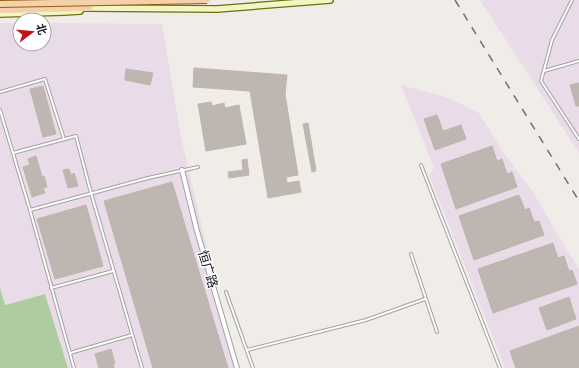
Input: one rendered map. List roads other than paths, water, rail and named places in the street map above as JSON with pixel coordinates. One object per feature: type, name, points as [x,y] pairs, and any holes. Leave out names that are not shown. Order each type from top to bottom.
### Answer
[{"type":"main road","points":[[0,4],[207,0]]},
{"type":"main road","points":[[0,10],[157,6],[222,7],[304,0]]},
{"type":"main road","points":[[0,14],[64,12],[103,7],[218,9],[330,0]]},
{"type":"street","name":"恒广路","points":[[182,170],[196,230],[237,368]]},
{"type":"lane","points":[[572,0],[552,40],[541,81],[579,139]]},
{"type":"lane","points":[[544,71],[579,61]]},
{"type":"lane","points":[[0,92],[45,79],[64,139]]},
{"type":"lane","points":[[0,110],[30,210],[74,368]]},
{"type":"lane","points":[[13,153],[76,136],[91,194],[142,368]]},
{"type":"lane","points":[[421,165],[500,368]]},
{"type":"lane","points":[[30,210],[198,167]]},
{"type":"lane","points":[[411,254],[437,332]]},
{"type":"lane","points":[[51,288],[113,271]]},
{"type":"lane","points":[[226,292],[248,350],[253,368]]},
{"type":"lane","points":[[248,350],[366,320],[425,299]]},
{"type":"lane","points":[[69,353],[132,335]]},
{"type":"railway","points":[[455,0],[579,201]]}]
